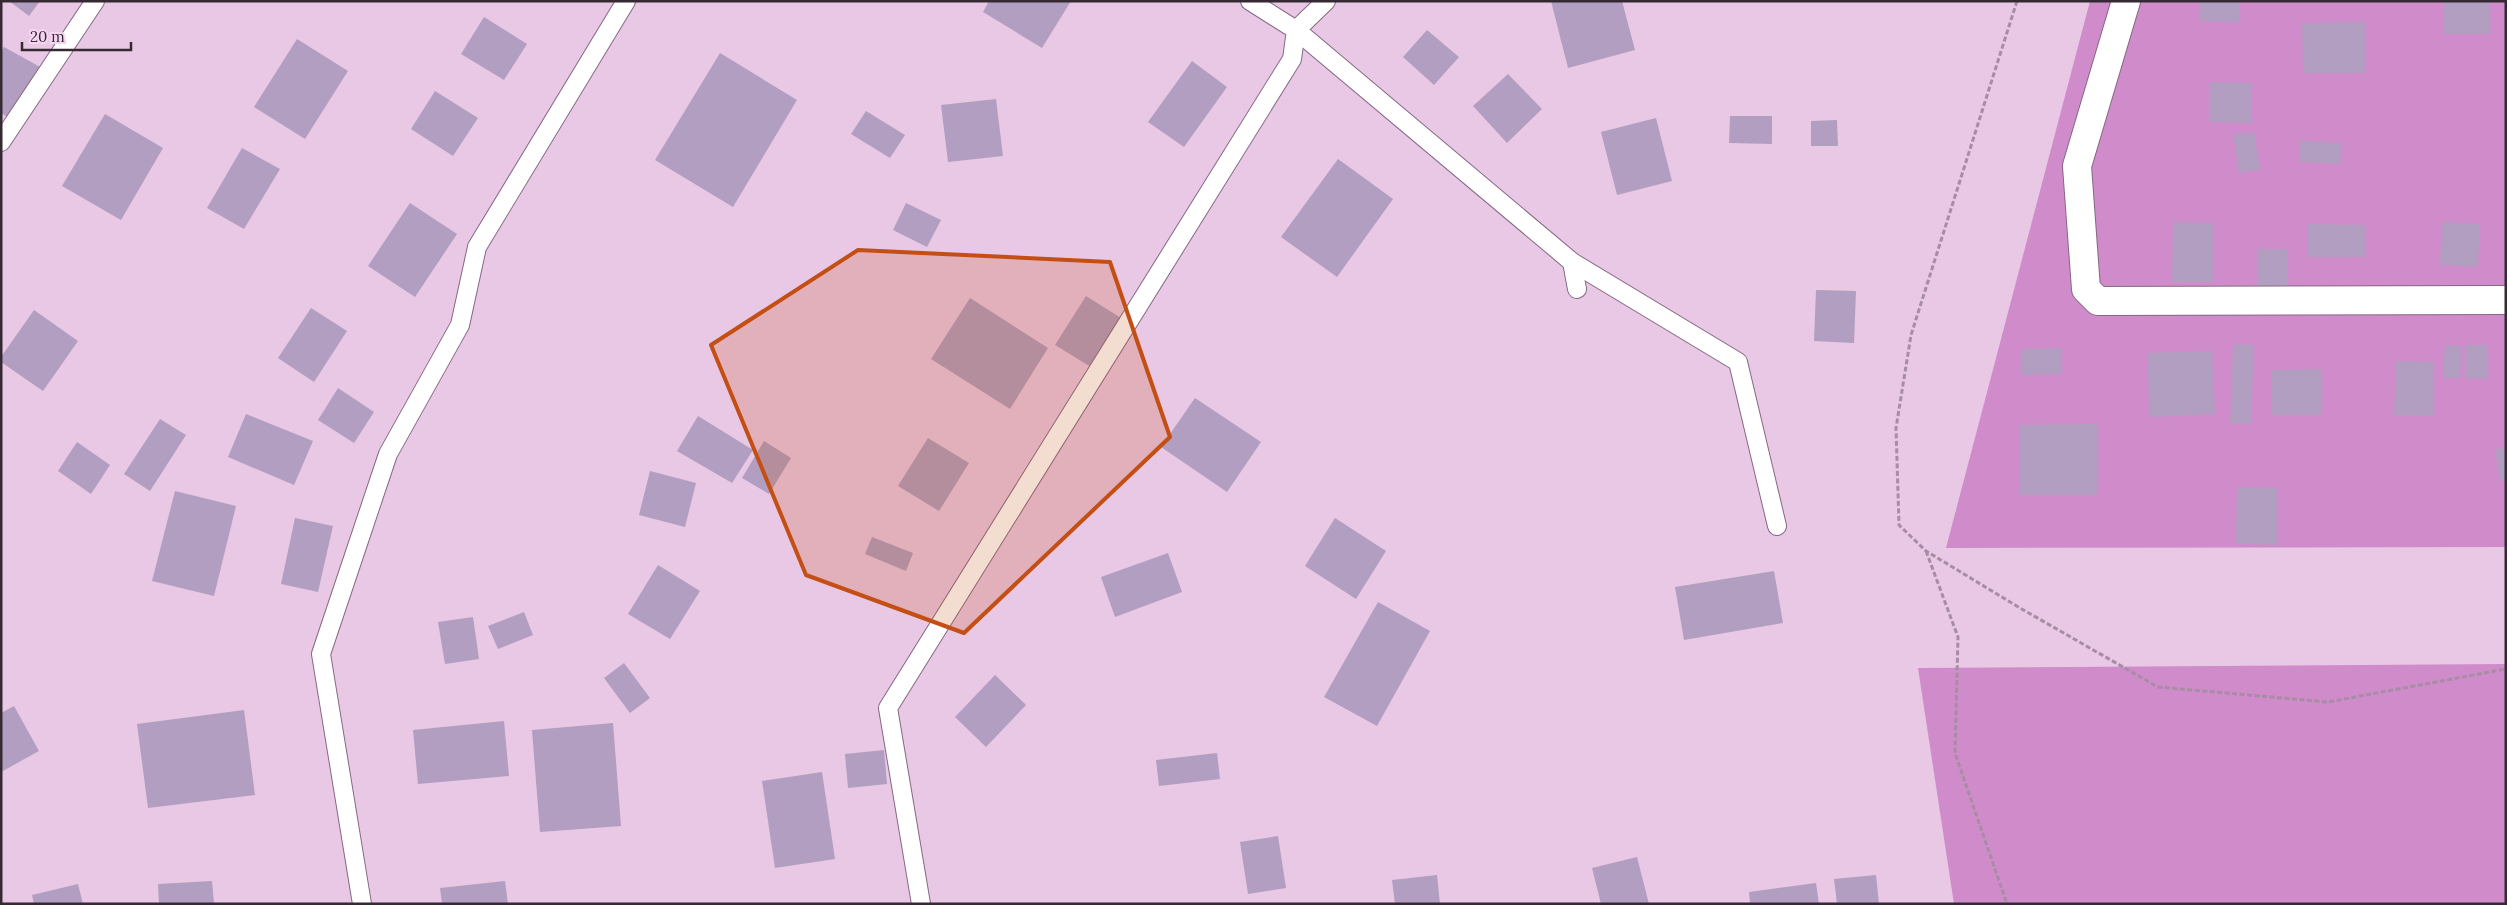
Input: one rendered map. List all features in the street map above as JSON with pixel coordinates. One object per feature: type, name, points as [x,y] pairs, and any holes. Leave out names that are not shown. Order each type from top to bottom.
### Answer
[{"type":"street","points":[[2126,1],[2077,166],[2086,290],[2098,302],[2506,300]]},
{"type":"lane","points":[[1,142],[95,1]]},
{"type":"lane","points":[[362,904],[321,654],[388,454],[460,326],[476,247],[626,1]]},
{"type":"lane","points":[[1250,1],[1296,30],[1572,262],[1738,362],[1777,526]]},
{"type":"lane","points":[[921,904],[888,708],[1292,59],[1296,30],[1326,1]]},
{"type":"lane","points":[[1572,262],[1577,289]]},
{"type":"path","points":[[2017,1],[1911,335],[1896,428],[1899,525],[1926,550],[2020,608],[2158,686],[2328,702],[2506,668]]},
{"type":"path","points":[[1926,550],[1958,636],[1955,753],[2007,904]]},
{"type":"highlighted area","points":[[858,250],[1110,262],[1170,437],[964,633],[806,575],[711,345]]},
{"type":"shaded area","points":[[2090,1],[2506,1],[2506,547],[1946,548]]},
{"type":"shaded area","points":[[2506,664],[2506,904],[1954,904],[1918,668]]},
{"type":"building","points":[[9,1],[40,1],[29,16]]},
{"type":"building","points":[[989,1],[1071,1],[1042,48],[983,12]]},
{"type":"building","points":[[1551,1],[1622,1],[1635,50],[1568,68]]},
{"type":"building","points":[[2199,1],[2239,1],[2239,22],[2199,21]]},
{"type":"building","points":[[2444,1],[2489,1],[2489,34],[2444,34]]},
{"type":"building","points":[[484,17],[527,44],[504,80],[461,54]]},
{"type":"building","points":[[2365,22],[2365,73],[2303,73],[2302,23]]},
{"type":"building","points":[[1427,30],[1459,57],[1434,85],[1403,57]]},
{"type":"building","points":[[297,39],[348,71],[305,139],[254,107]]},
{"type":"building","points":[[4,47],[42,68],[11,119],[1,113],[1,52]]},
{"type":"building","points":[[720,53],[797,100],[733,207],[655,160]]},
{"type":"building","points":[[1192,61],[1227,87],[1184,147],[1148,122]]},
{"type":"building","points":[[1508,74],[1542,109],[1507,143],[1473,106]]},
{"type":"building","points":[[2209,82],[2251,83],[2251,123],[2209,122]]},
{"type":"building","points":[[435,91],[478,118],[453,156],[411,129]]},
{"type":"building","points":[[996,99],[1003,156],[948,162],[941,105]]},
{"type":"building","points":[[866,111],[905,135],[890,158],[851,134]]},
{"type":"building","points":[[105,114],[163,148],[121,220],[62,186]]},
{"type":"building","points":[[1730,116],[1772,116],[1772,144],[1729,143]]},
{"type":"building","points":[[1656,118],[1672,181],[1617,195],[1601,132]]},
{"type":"building","points":[[1837,120],[1838,146],[1811,146],[1811,121]]},
{"type":"building","points":[[2254,132],[2260,170],[2239,173],[2233,135]]},
{"type":"building","points":[[2300,141],[2341,143],[2340,164],[2299,162]]},
{"type":"building","points":[[242,148],[280,169],[244,229],[207,208]]},
{"type":"building","points":[[1338,159],[1393,199],[1337,277],[1281,237]]},
{"type":"building","points":[[410,203],[457,234],[415,297],[368,266]]},
{"type":"building","points":[[906,203],[941,220],[927,247],[893,230]]},
{"type":"building","points":[[2173,222],[2214,223],[2213,282],[2172,282]]},
{"type":"building","points":[[2442,222],[2480,224],[2478,267],[2440,265]]},
{"type":"building","points":[[2308,224],[2366,225],[2365,257],[2308,257]]},
{"type":"building","points":[[2258,249],[2287,249],[2287,289],[2258,289]]},
{"type":"building","points":[[1816,290],[1856,291],[1854,343],[1814,341]]},
{"type":"building","points":[[1086,296],[1129,323],[1099,372],[1055,345]]},
{"type":"building","points":[[970,298],[1048,348],[1010,409],[931,359]]},
{"type":"building","points":[[311,308],[347,331],[314,382],[278,358]]},
{"type":"building","points":[[34,310],[78,341],[43,391],[1,362],[1,357]]},
{"type":"building","points":[[2233,344],[2254,345],[2251,424],[2230,424]]},
{"type":"building","points":[[2445,345],[2462,346],[2460,378],[2443,378]]},
{"type":"building","points":[[2465,345],[2488,345],[2488,379],[2465,378]]},
{"type":"building","points":[[2062,348],[2062,374],[2022,375],[2021,349]]},
{"type":"building","points":[[2212,351],[2215,414],[2150,417],[2147,353]]},
{"type":"building","points":[[2396,361],[2434,362],[2433,416],[2394,415]]},
{"type":"building","points":[[2321,369],[2322,415],[2272,415],[2272,370]]},
{"type":"building","points":[[338,388],[374,412],[354,443],[318,420]]},
{"type":"building","points":[[1195,398],[1261,442],[1227,492],[1161,447]]},
{"type":"building","points":[[246,414],[313,441],[294,485],[228,457]]},
{"type":"building","points":[[698,416],[753,450],[732,483],[677,451]]},
{"type":"building","points":[[160,419],[186,435],[150,491],[124,474]]},
{"type":"building","points":[[2097,424],[2098,495],[2020,495],[2019,425]]},
{"type":"building","points":[[928,438],[969,463],[939,511],[898,486]]},
{"type":"building","points":[[764,441],[791,458],[769,494],[742,478]]},
{"type":"building","points":[[77,442],[110,465],[91,494],[58,471]]},
{"type":"building","points":[[2506,448],[2506,480],[2500,481],[2495,449]]},
{"type":"building","points":[[650,471],[696,483],[685,527],[639,515]]},
{"type":"building","points":[[2237,487],[2278,488],[2277,545],[2236,544]]},
{"type":"building","points":[[175,491],[236,506],[214,596],[152,581]]},
{"type":"building","points":[[295,518],[333,526],[318,592],[281,584]]},
{"type":"building","points":[[1335,518],[1386,551],[1356,599],[1305,566]]},
{"type":"building","points":[[872,537],[913,553],[906,571],[865,554]]},
{"type":"building","points":[[1168,553],[1182,592],[1115,617],[1101,577]]},
{"type":"building","points":[[658,565],[700,591],[670,639],[628,614]]},
{"type":"building","points":[[1774,571],[1783,623],[1684,640],[1675,587]]},
{"type":"building","points":[[1378,602],[1430,631],[1377,726],[1324,697]]},
{"type":"building","points":[[524,612],[533,635],[498,649],[488,626]]},
{"type":"building","points":[[473,617],[479,659],[445,664],[438,622]]},
{"type":"building","points":[[624,663],[650,698],[630,713],[604,678]]},
{"type":"building","points":[[995,675],[1026,705],[986,747],[955,717]]},
{"type":"building","points":[[14,706],[39,751],[1,772],[1,713]]},
{"type":"building","points":[[244,710],[255,795],[148,808],[137,724]]},
{"type":"building","points":[[504,721],[509,776],[418,784],[413,730]]},
{"type":"building","points":[[613,723],[621,826],[540,832],[532,730]]},
{"type":"building","points":[[884,750],[887,784],[848,788],[845,754]]},
{"type":"building","points":[[1217,753],[1220,779],[1159,786],[1156,760]]},
{"type":"building","points":[[822,772],[835,859],[775,868],[762,781]]},
{"type":"building","points":[[1278,836],[1286,888],[1248,894],[1240,842]]},
{"type":"building","points":[[1637,857],[1649,904],[1601,904],[1592,868]]},
{"type":"building","points":[[1437,875],[1440,904],[1395,904],[1392,880]]},
{"type":"building","points":[[1876,875],[1879,904],[1837,904],[1834,879]]},
{"type":"building","points":[[212,881],[214,904],[159,904],[158,884]]},
{"type":"building","points":[[505,881],[508,904],[442,904],[440,888]]},
{"type":"building","points":[[1816,883],[1819,904],[1750,904],[1749,892]]},
{"type":"building","points":[[78,884],[83,904],[34,904],[32,895]]}]
